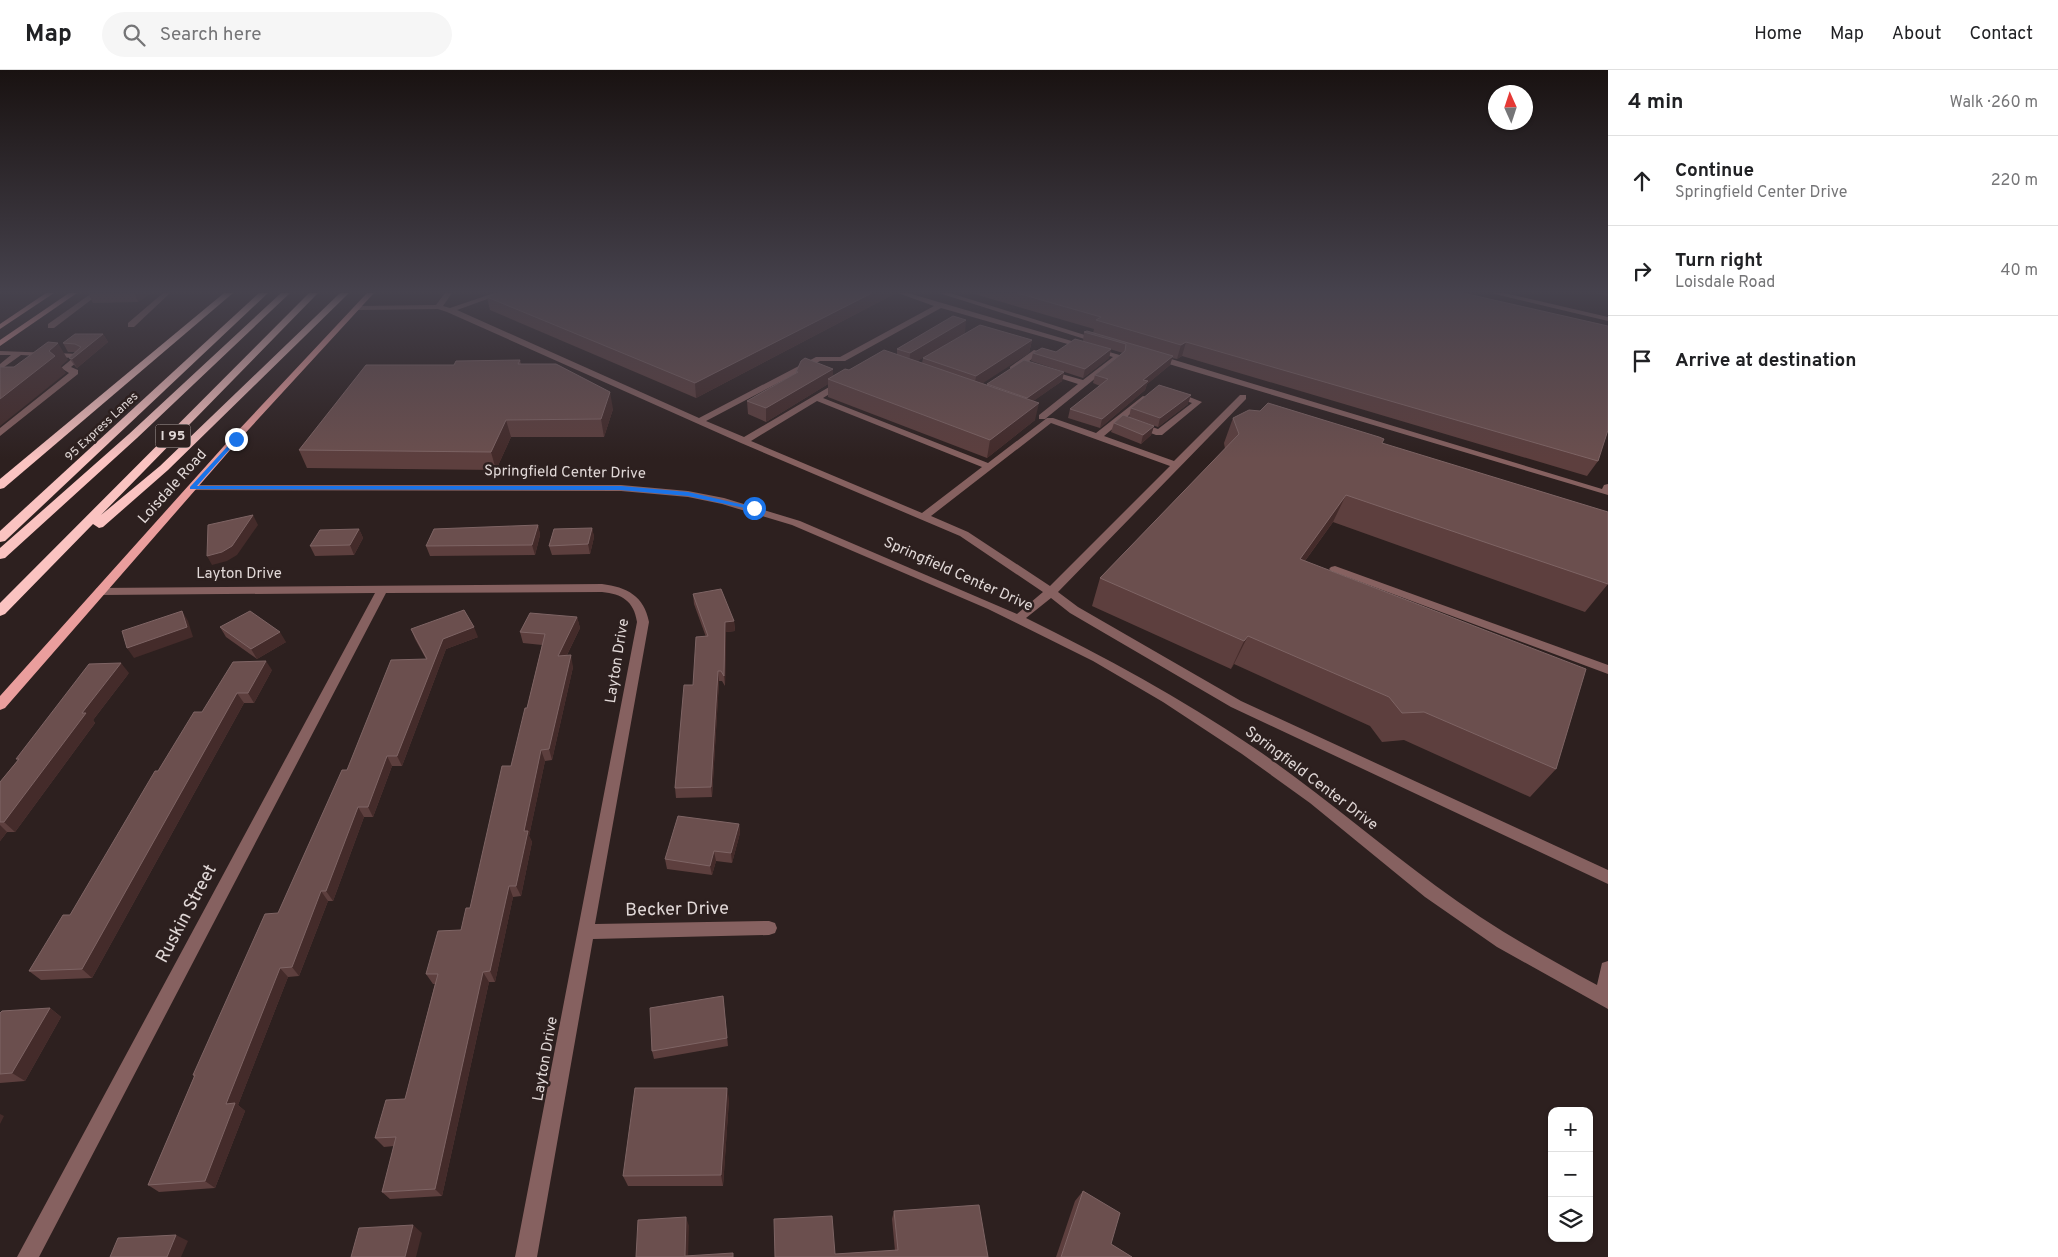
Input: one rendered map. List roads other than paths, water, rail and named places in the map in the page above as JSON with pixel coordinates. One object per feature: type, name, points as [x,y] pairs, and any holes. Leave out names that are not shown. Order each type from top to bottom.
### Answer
[{"type":"highway","points":[[0,485],[162,348]]},
{"type":"highway","name":"95 Express Lanes","points":[[0,538],[204,348]]},
{"type":"highway","points":[[0,554],[133,436],[227,348]]},
{"type":"highway","name":"I 95","points":[[0,611],[259,348]]},
{"type":"highway","points":[[32,579],[164,468],[288,348]]},
{"type":"main road","name":"Loisdale Road","points":[[0,705],[192,488],[320,348]]},
{"type":"street","points":[[537,348],[964,534],[1082,615],[1236,704],[1608,876]]},
{"type":"street","points":[[699,420],[819,359],[842,359],[863,348]]},
{"type":"street","points":[[923,517],[989,467],[1042,417],[1119,356],[1093,348]]},
{"type":"street","points":[[856,352],[864,355]]},
{"type":"street","points":[[1006,373],[1037,352]]},
{"type":"street","points":[[0,368],[19,353]]},
{"type":"street","points":[[1141,353],[1606,493],[1608,487]]},
{"type":"street","points":[[0,354],[80,356],[65,368],[75,372],[0,433]]},
{"type":"street","points":[[1020,363],[1030,366]]},
{"type":"street","points":[[804,366],[820,372]]},
{"type":"street","points":[[1039,369],[1084,383]]},
{"type":"street","points":[[744,440],[844,381],[836,378]]},
{"type":"street","points":[[1120,419],[1160,433],[1198,402],[1164,391]]},
{"type":"street","points":[[1097,437],[1149,394]]},
{"type":"street","points":[[816,398],[989,467]]},
{"type":"street","points":[[1018,619],[1051,592],[1176,465],[1233,413],[1243,398]]},
{"type":"street","points":[[1042,417],[1176,465]]},
{"type":"street","name":"Springfield Center Drive","points":[[192,488],[621,488],[688,494],[754,508],[796,524],[1018,619],[1097,658],[1168,699],[1247,750],[1315,799],[1431,892],[1487,931],[1605,1000]]},
{"type":"street","points":[[1335,569],[1608,670]]},
{"type":"street","name":"Layton Drive","points":[[101,591],[602,588],[624,592],[638,602],[642,610],[643,622],[526,1257]]},
{"type":"street","name":"Ruskin Street","points":[[28,1257],[382,590]]},
{"type":"street","name":"Becker Drive","points":[[585,932],[769,928]]},
{"type":"street","points":[[1605,1000],[1608,969]]}]
